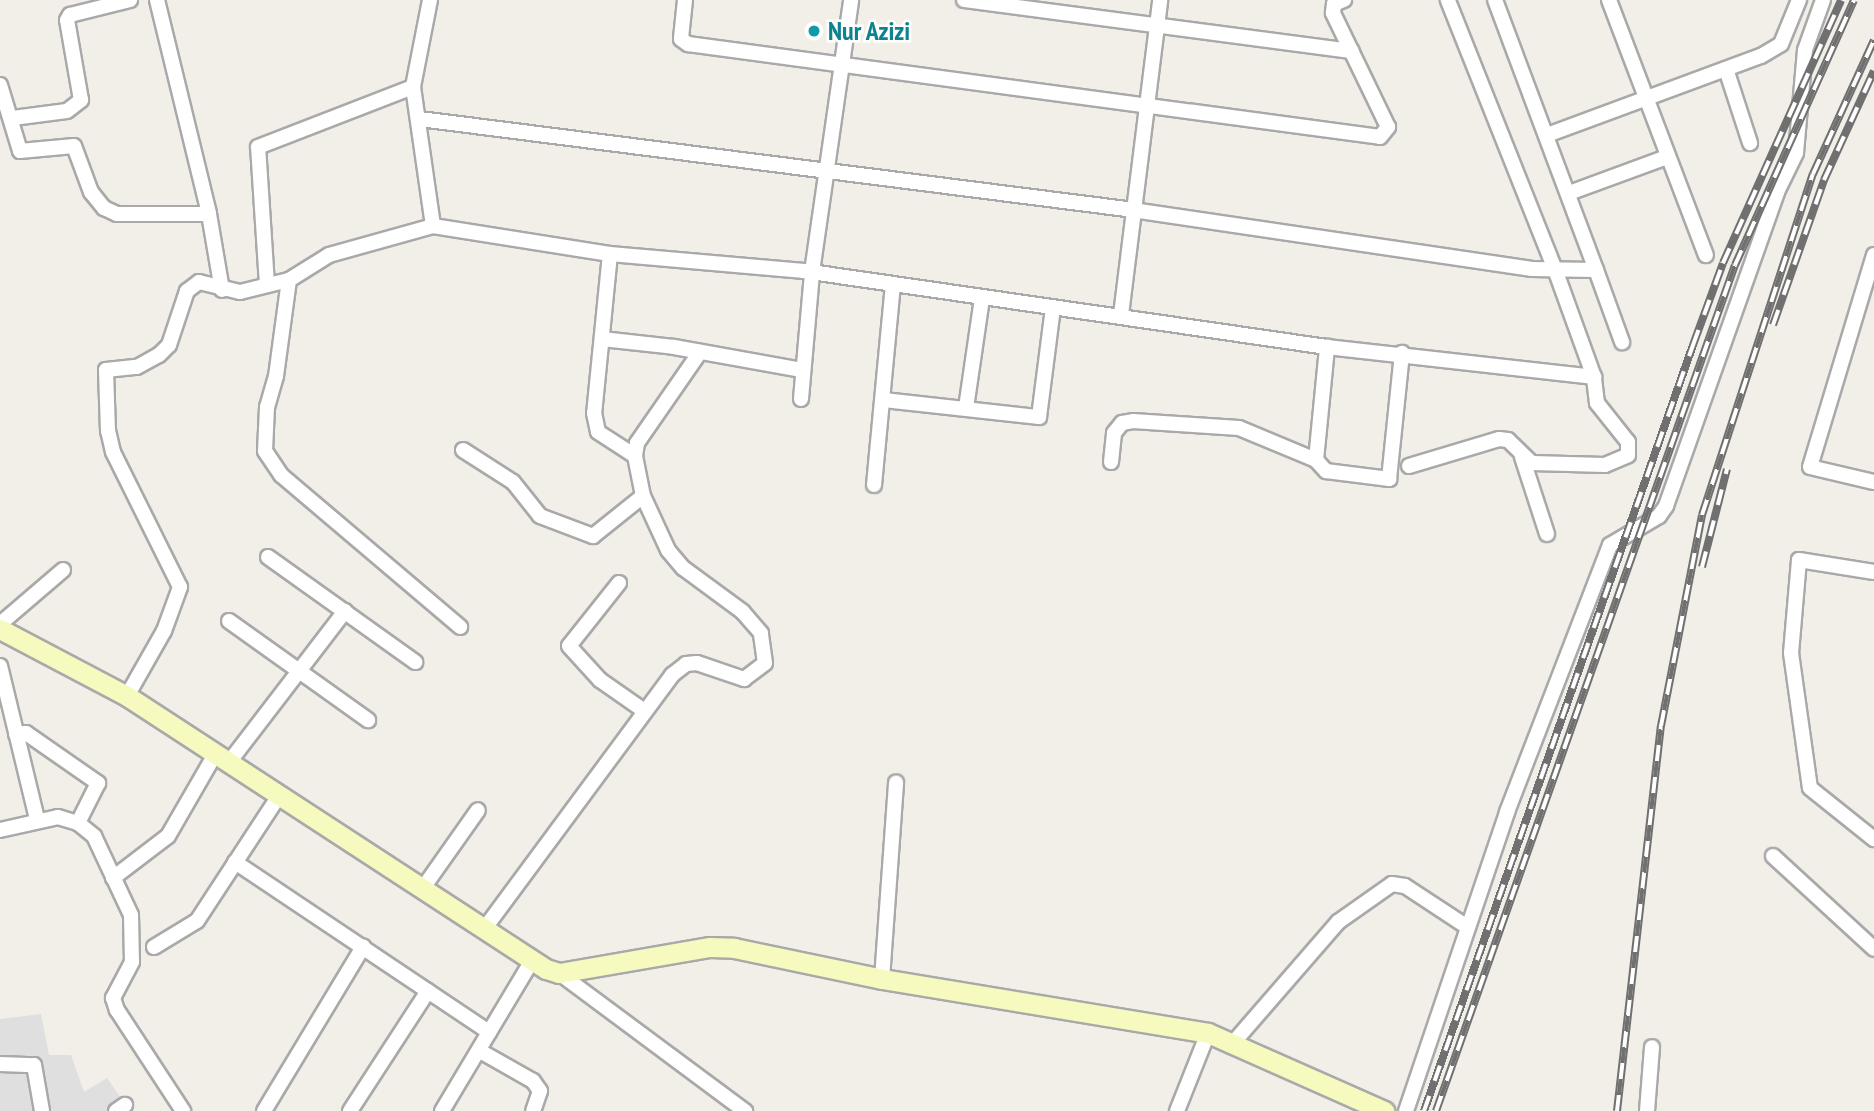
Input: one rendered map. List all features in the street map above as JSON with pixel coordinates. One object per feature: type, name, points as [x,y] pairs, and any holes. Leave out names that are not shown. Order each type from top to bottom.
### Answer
[{"type":"street","points":[[13,118],[67,111],[81,100],[67,20],[70,15],[130,0]]},
{"type":"street","points":[[158,0],[209,214],[222,290]]},
{"type":"street","points":[[430,0],[414,87],[421,119],[433,226]]},
{"type":"street","points":[[685,0],[681,39],[688,44],[1149,103],[1380,137],[1388,127],[1332,7],[1343,0]]},
{"type":"street","points":[[801,399],[812,272],[851,0]]},
{"type":"street","points":[[967,0],[1157,22],[1352,51]]},
{"type":"street","points":[[1121,315],[1160,0]]},
{"type":"street","points":[[1448,0],[1556,272],[1594,377],[1597,403],[1628,442],[1628,455],[1605,465],[1532,463],[1522,457]]},
{"type":"street","points":[[1495,0],[1569,193],[1622,342]]},
{"type":"street","points":[[1547,135],[1726,69],[1781,44],[1799,0]]},
{"type":"street","points":[[1406,1111],[1466,926],[1610,545],[1659,516],[1666,506],[1777,192],[1796,153],[1805,50],[1823,0]]},
{"type":"street","points":[[1611,1],[1667,157],[1706,255]]},
{"type":"street","points":[[1726,69],[1750,143]]},
{"type":"street","points":[[0,85],[13,118],[21,152],[74,146],[91,192],[113,213],[209,214]]},
{"type":"street","points":[[267,285],[258,147],[414,87]]},
{"type":"street","points":[[421,119],[1132,210],[1556,272],[1596,270]]},
{"type":"street","points":[[1569,193],[1667,157]]},
{"type":"street","points":[[127,696],[164,631],[180,587],[113,452],[105,372],[147,365],[169,345],[190,286],[199,282],[222,290],[240,292],[289,280],[329,255],[433,226],[610,254],[812,272],[1327,347],[1402,353],[1594,377]]},
{"type":"street","points":[[610,254],[593,407],[598,432],[635,456]]},
{"type":"street","points":[[1874,255],[1810,467],[1874,482]]},
{"type":"street","points":[[289,280],[276,376],[267,407],[265,451],[281,475],[460,627]]},
{"type":"street","points":[[874,485],[893,285]]},
{"type":"street","points":[[966,408],[982,298]]},
{"type":"street","points":[[884,400],[1039,417],[1053,307]]},
{"type":"street","points":[[602,339],[700,352],[802,370]]},
{"type":"street","points":[[1317,460],[1327,347]]},
{"type":"street","points":[[485,928],[643,710],[686,664],[698,663],[744,679],[765,663],[761,633],[743,612],[683,569],[668,550],[643,496],[635,456],[637,443],[700,352]]},
{"type":"street","points":[[1111,462],[1114,433],[1122,423],[1133,421],[1238,428],[1317,460],[1326,471],[1389,479],[1402,353]]},
{"type":"street","points":[[1409,466],[1499,439],[1508,439],[1522,457],[1547,534]]},
{"type":"street","points":[[463,450],[513,482],[540,516],[593,536],[643,496]]},
{"type":"street","points":[[268,557],[415,662]]},
{"type":"street","points":[[1874,572],[1799,560],[1791,653],[1810,788],[1874,839]]},
{"type":"street","points":[[63,570],[0,626],[127,696],[485,928],[531,962],[559,973],[745,1111]]},
{"type":"street","points":[[619,583],[569,646],[600,680],[643,710]]},
{"type":"street","points":[[113,878],[168,836],[223,757],[301,673],[345,611]]},
{"type":"street","points":[[229,621],[368,720]]},
{"type":"street","points":[[0,666],[37,819]]},
{"type":"street","points":[[16,734],[26,733],[98,783],[78,823]]},
{"type":"street","points":[[882,979],[896,782]]},
{"type":"street","points":[[154,947],[197,921],[280,794]]},
{"type":"street","points":[[423,888],[478,810]]},
{"type":"street","points":[[0,830],[37,819],[58,817],[78,823],[94,836],[131,915],[134,950],[114,998],[117,1010],[183,1111]]},
{"type":"street","points":[[1773,856],[1874,949]]},
{"type":"street","points":[[235,862],[488,1032]]},
{"type":"street","points":[[1233,1043],[1338,922],[1392,884],[1405,886],[1466,926]]},
{"type":"street","points":[[264,1111],[363,947]]},
{"type":"street","points":[[559,973],[710,947],[882,979],[1208,1033],[1384,1111]]},
{"type":"street","points":[[442,1111],[531,962]]},
{"type":"street","points":[[350,1111],[428,991]]},
{"type":"street","points":[[1177,1111],[1208,1033]]},
{"type":"street","points":[[1647,1111],[1652,1047]]},
{"type":"street","points":[[480,1051],[533,1081],[540,1091],[533,1111]]},
{"type":"street","points":[[0,1064],[34,1065],[42,1111]]},
{"type":"shaded area","points":[[41,1014],[49,1055],[71,1055],[84,1092],[107,1078],[130,1111],[0,1111],[0,1019]]},
{"type":"railway","points":[[1424,1111],[1723,263],[1841,0]]},
{"type":"railway","points":[[1436,1111],[1735,265],[1854,0]]},
{"type":"railway","points":[[1617,1111],[1661,726],[1702,515],[1813,174],[1874,40]]},
{"type":"railway","points":[[1773,325],[1824,180],[1874,71]]},
{"type":"railway","points":[[1702,567],[1727,469]]},
{"type":"place","name":"Nur Azizi","points":[[814,31]]}]
